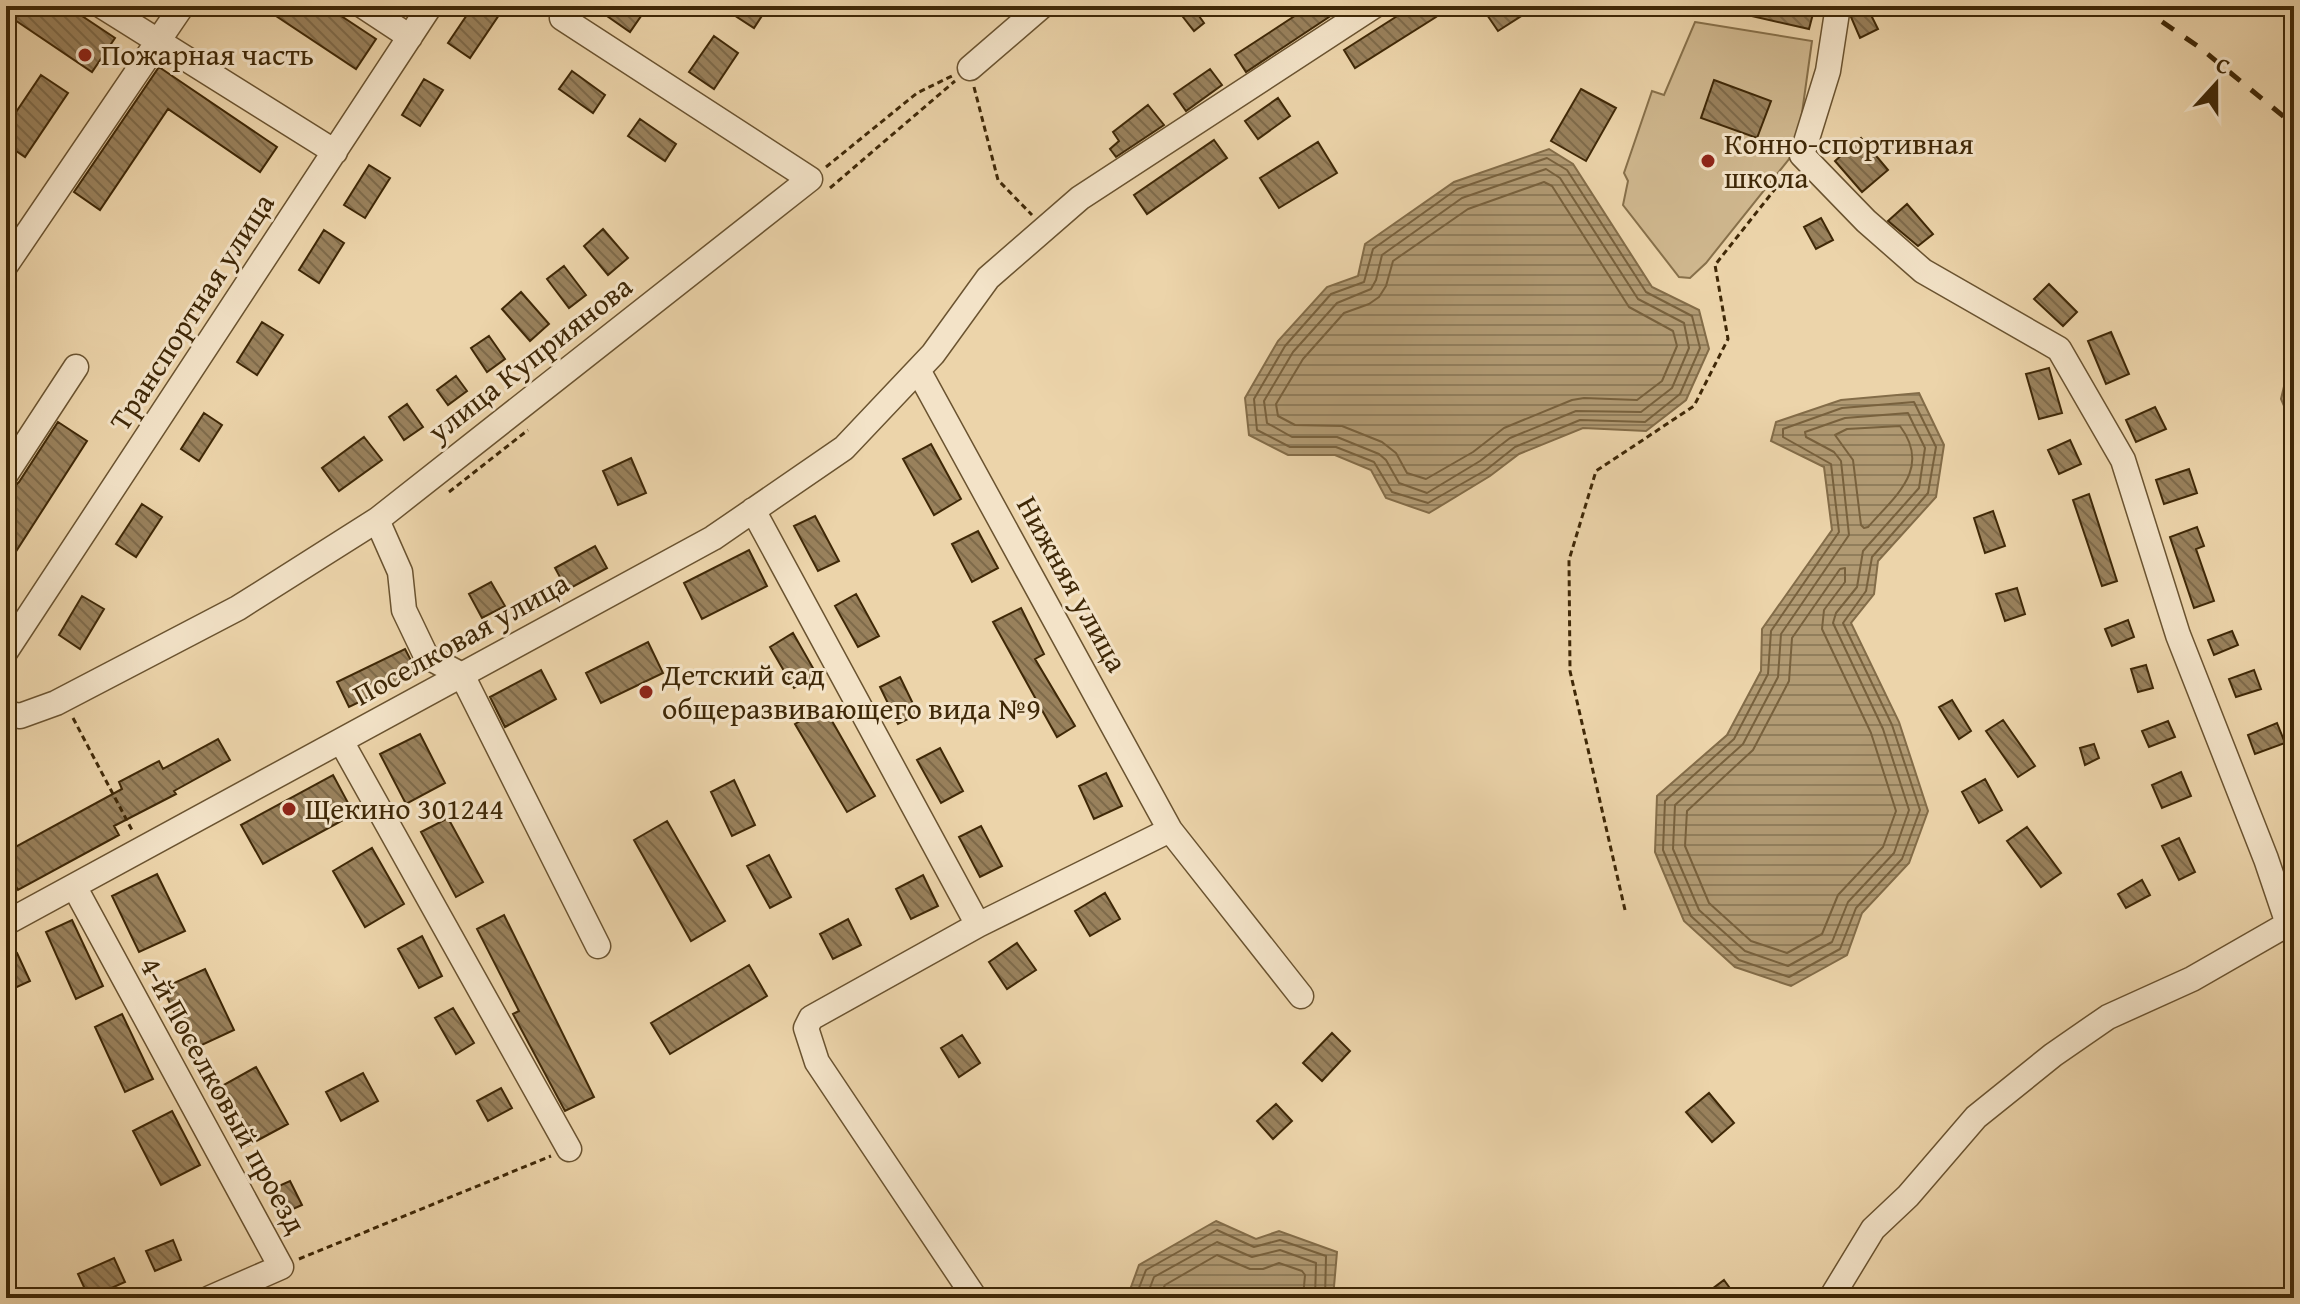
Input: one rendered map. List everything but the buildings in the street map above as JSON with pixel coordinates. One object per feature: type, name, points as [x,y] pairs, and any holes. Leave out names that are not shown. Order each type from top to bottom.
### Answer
[{"type":"street","points":[[102,6],[335,152]]},
{"type":"street","points":[[6,265],[182,6]]},
{"type":"street","points":[[363,6],[410,37]]},
{"type":"street","name":"Транспортная улица","points":[[6,651],[430,6]]},
{"type":"street","points":[[571,6],[562,18],[810,179]]},
{"type":"street","points":[[970,68],[1042,6]]},
{"type":"street","name":"Поселковая улица","points":[[6,923],[713,538],[844,448],[933,354],[988,278],[1080,198],[1374,6]]},
{"type":"street","points":[[1831,1298],[1873,1229],[1908,1196],[1976,1117],[2053,1055],[2108,1017],[2192,979],[2288,924],[2266,859],[2178,635],[2123,460],[2059,349],[1923,271],[1866,221],[1802,155],[1828,71],[1838,6]]},
{"type":"street","name":"улица Куприянова","points":[[6,713],[20,716],[56,703],[238,608],[377,520],[810,179]]},
{"type":"street","points":[[6,474],[76,367]]},
{"type":"street","name":"Нижняя улица","points":[[918,370],[1170,830],[1301,996]]},
{"type":"street","points":[[753,510],[978,925]]},
{"type":"street","points":[[377,520],[400,572],[404,610],[426,656],[462,675],[598,946]]},
{"type":"street","points":[[341,741],[569,1149]]},
{"type":"street","points":[[975,1298],[817,1062],[806,1028],[811,1018],[978,925],[1170,830]]},
{"type":"street","name":"4-й Поселковый проезд","points":[[74,886],[281,1267],[210,1298]]},
{"type":"path","points":[[810,179],[917,93],[970,68],[998,180],[1046,228]]},
{"type":"path","points":[[1625,910],[1570,671],[1569,560],[1596,471],[1694,406],[1728,339],[1715,265],[1802,155]]},
{"type":"path","points":[[56,703],[76,720],[142,849]]},
{"type":"path","points":[[281,1267],[569,1149]]},
{"type":"shaded area","name":"Конно-спортивная школа","points":[[1695,22],[1812,41],[1797,149],[1706,263],[1690,278],[1679,277],[1623,205],[1628,181],[1624,173],[1652,91],[1664,95]]},
{"type":"water","points":[[1549,149],[1573,164],[1652,287],[1699,310],[1709,349],[1686,400],[1646,431],[1583,428],[1519,454],[1490,476],[1429,513],[1386,498],[1371,470],[1335,455],[1288,455],[1249,435],[1245,398],[1278,341],[1327,287],[1358,276],[1365,244],[1454,182]]},
{"type":"water","points":[[2294,368],[2294,429],[2281,399],[2287,374]]},
{"type":"water","points":[[1919,393],[1944,445],[1936,497],[1878,561],[1874,594],[1851,623],[1899,722],[1928,811],[1909,863],[1862,913],[1847,955],[1791,986],[1735,967],[1684,921],[1655,852],[1657,796],[1727,735],[1761,671],[1762,629],[1832,530],[1824,467],[1771,441],[1776,422],[1841,400]]},
{"type":"water","points":[[1216,1221],[1256,1239],[1279,1231],[1337,1252],[1333,1298],[1127,1298],[1139,1265]]},
{"type":"railway","points":[[2139,6],[2199,47],[2294,125]]},
{"type":"place","name":"Пожарная часть","points":[[85,55]]},
{"type":"place","name":"Конно-спортивная школа","points":[[1708,161]]},
{"type":"place","name":"Детский сад общеразвивающего вида №9","points":[[646,692]]},
{"type":"place","name":"Щекино 301244","points":[[289,809]]}]
